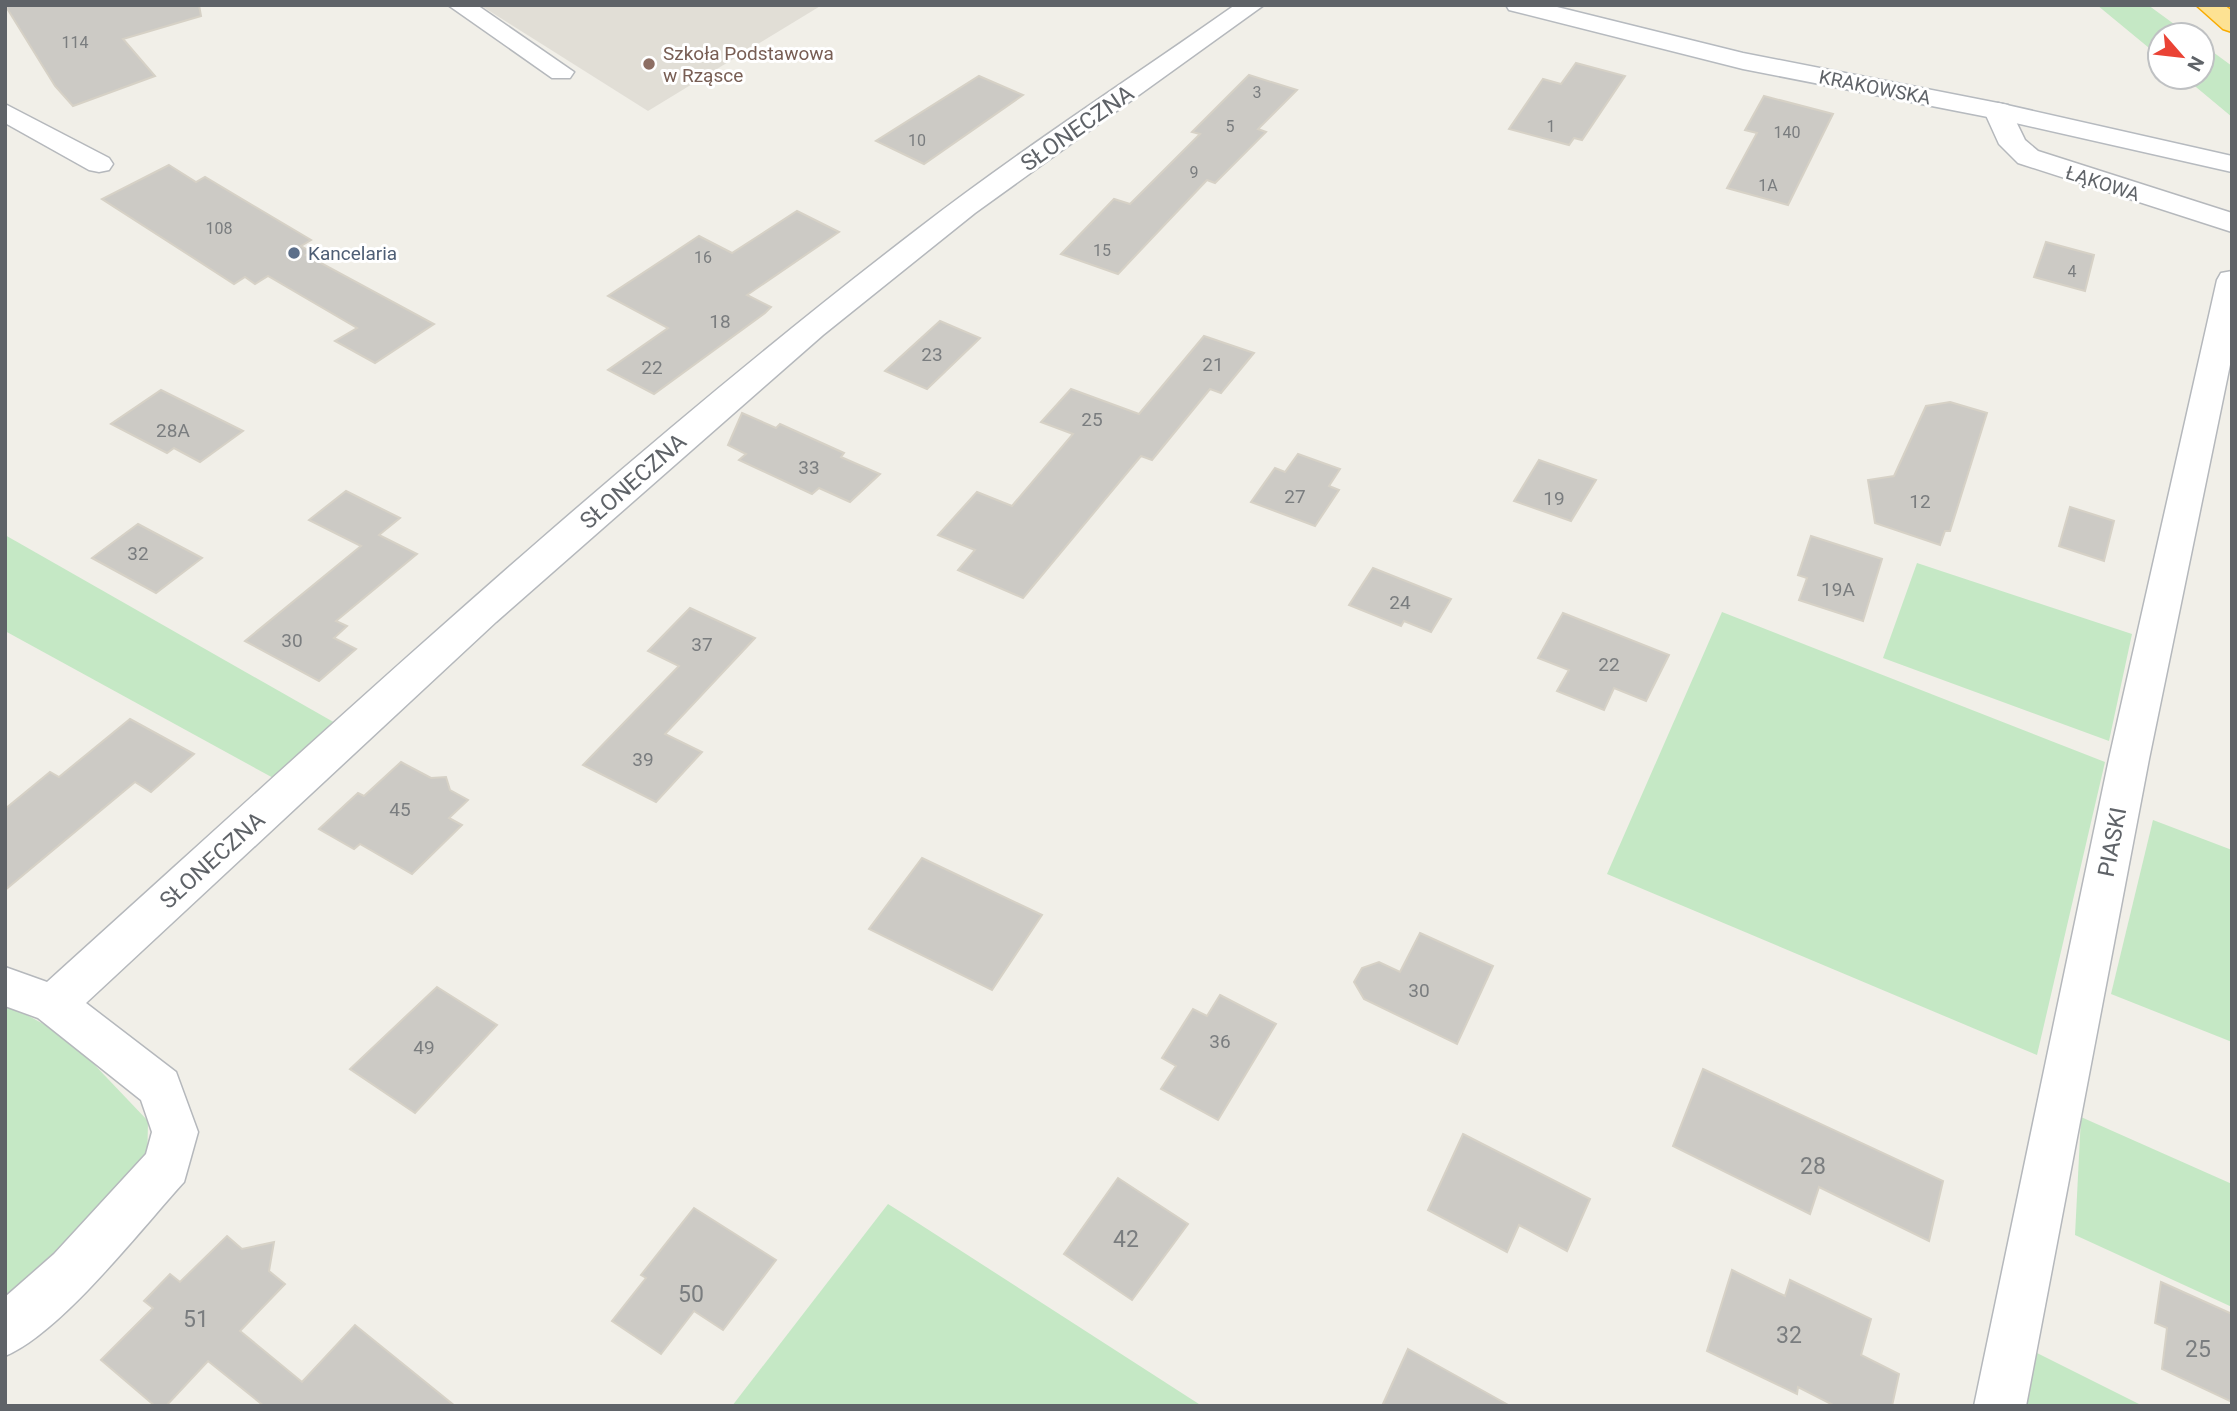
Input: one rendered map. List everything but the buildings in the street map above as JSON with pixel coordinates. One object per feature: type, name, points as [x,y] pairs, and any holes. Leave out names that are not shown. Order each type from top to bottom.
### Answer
[{"type":"highway","points":[[2208,5],[2232,23]]},
{"type":"street","points":[[460,5],[561,72]]},
{"type":"street","name":"SŁONECZNA","points":[[54,1004],[401,686],[655,459],[927,236],[1066,134],[1252,5]]},
{"type":"street","name":"KRAKOWSKA","points":[[1518,5],[1743,61],[1998,111],[2232,164]]},
{"type":"street","name":"ŁĄKOWA","points":[[1998,111],[2013,144],[2028,157],[2232,223]]},
{"type":"street","points":[[5,113],[99,164]]},
{"type":"street","name":"PIASKI","points":[[2000,1406],[2129,759],[2232,280]]},
{"type":"street","points":[[5,986],[54,1004],[160,1087],[175,1132],[167,1166],[71,1271],[5,1331]]},
{"type":"shaded area","name":"Szkoła Podstawowa w Rząsce","points":[[480,5],[822,5],[648,111]]},
{"type":"green space","points":[[2097,5],[2148,5],[2170,21],[2146,21],[2146,45]]},
{"type":"green space","points":[[2216,54],[2232,66],[2232,117],[2201,91],[2216,91]]},
{"type":"green space","points":[[5,535],[337,724],[277,780],[5,631]]},
{"type":"green space","points":[[1917,563],[2132,634],[2109,741],[1883,658]]},
{"type":"green space","points":[[1722,612],[2105,762],[2037,1055],[1607,874]]},
{"type":"green space","points":[[2153,820],[2232,850],[2232,1042],[2111,994]]},
{"type":"green space","points":[[5,1003],[69,1038],[148,1121],[147,1168],[5,1297]]},
{"type":"green space","points":[[2081,1117],[2232,1184],[2232,1307],[2075,1235]]},
{"type":"green space","points":[[888,1204],[907,1216],[1202,1406],[732,1406]]},
{"type":"green space","points":[[2037,1353],[2143,1406],[2024,1406]]},
{"type":"place","name":"Szkoła Podstawowa w Rząsce","points":[[649,64]]},
{"type":"place","name":"Kancelaria","points":[[294,253]]}]
